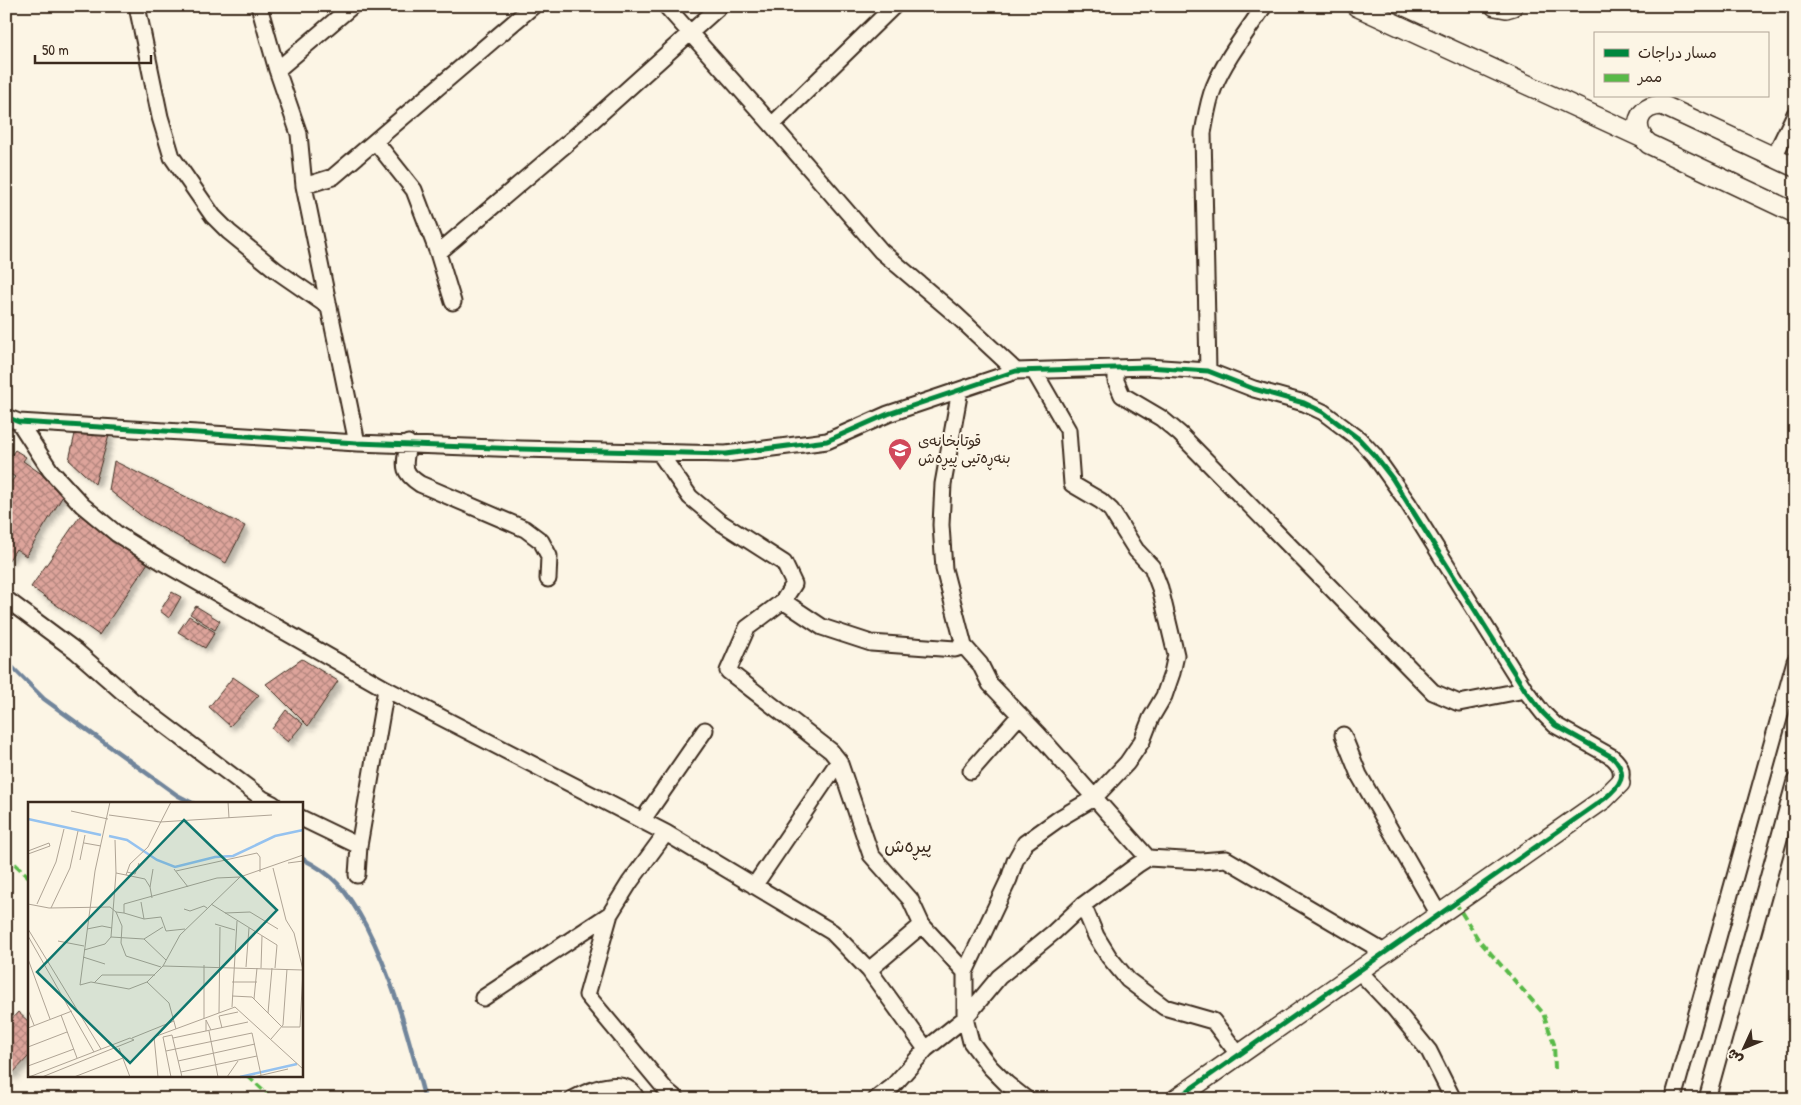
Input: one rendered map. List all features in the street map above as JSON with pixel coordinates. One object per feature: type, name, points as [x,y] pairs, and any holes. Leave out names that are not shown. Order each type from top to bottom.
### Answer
[{"type":"street","points":[[137,6],[160,117],[172,157],[213,216],[229,232],[277,271],[329,306]]},
{"type":"street","points":[[260,6],[277,70],[299,134],[304,186],[357,443]]},
{"type":"street","points":[[277,70],[352,6]]},
{"type":"street","points":[[304,186],[334,176],[533,6]]},
{"type":"street","points":[[666,6],[881,251],[955,314],[1016,371]]},
{"type":"street","points":[[438,253],[720,6]]},
{"type":"street","points":[[772,125],[894,6]]},
{"type":"street","points":[[1208,372],[1205,125],[1214,88],[1223,68],[1264,6]]},
{"type":"street","points":[[1356,6],[1643,138]]},
{"type":"street","points":[[1495,6],[1506,8],[1513,6]]},
{"type":"street","points":[[1795,167],[1662,105],[1654,105],[1646,109],[1638,123],[1639,131],[1649,144],[1795,213]]},
{"type":"street","points":[[1774,157],[1795,114]]},
{"type":"street","points":[[375,141],[414,190],[438,253],[453,302]]},
{"type":"street","points":[[12,420],[162,432],[357,443],[726,454],[827,441],[888,414],[1016,371],[1147,366],[1208,372],[1254,389],[1304,403],[1323,412],[1359,439],[1374,455],[1408,502],[1525,690],[1543,713],[1555,725],[1616,760],[1620,764],[1622,773],[1620,783],[1604,798],[1176,1099]]},
{"type":"street","points":[[1116,368],[1116,381],[1122,395],[1161,418],[1180,434],[1433,692],[1459,703],[1525,690]]},
{"type":"street","points":[[1026,1099],[990,1067],[971,1042],[965,1018],[965,972],[1009,879],[1014,861],[1025,843],[1060,818],[1094,798],[1127,763],[1142,741],[1151,718],[1164,696],[1176,655],[1160,588],[1152,567],[1136,550],[1111,510],[1072,484],[1068,430],[1034,371]]},
{"type":"street","points":[[960,390],[943,484],[941,525],[944,569],[964,646],[980,664],[990,684],[1148,858]]},
{"type":"street","points":[[12,420],[50,470],[82,505],[117,534],[162,562],[386,689],[666,833],[832,932],[869,970],[926,1049]]},
{"type":"street","points":[[408,444],[404,467],[408,476],[420,484],[525,529],[541,541],[549,556],[548,579]]},
{"type":"street","points":[[659,452],[690,497],[720,522],[784,564],[794,584],[783,601],[747,628],[728,671],[831,751],[839,760],[872,854],[910,899],[922,925],[965,972]]},
{"type":"street","points":[[6,599],[76,651],[133,701],[269,802]]},
{"type":"street","points":[[783,601],[822,627],[871,643],[955,649],[964,646]]},
{"type":"street","points":[[1673,1099],[1795,660]]},
{"type":"street","points":[[357,875],[359,846],[370,793],[386,689]]},
{"type":"street","points":[[972,771],[1020,715]]},
{"type":"street","points":[[642,821],[704,730]]},
{"type":"street","points":[[1343,735],[1359,775],[1438,913]]},
{"type":"street","points":[[754,886],[839,760]]},
{"type":"street","points":[[1707,1099],[1795,782]]},
{"type":"street","points":[[302,818],[359,846]]},
{"type":"street","points":[[666,833],[630,882],[610,914],[587,995],[666,1090],[677,1099]]},
{"type":"street","points":[[876,1099],[892,1087],[926,1049],[965,1018],[999,977],[1054,932],[1083,905],[1148,858],[1202,861],[1226,859],[1384,952]]},
{"type":"street","points":[[1083,905],[1096,936],[1109,958],[1128,980],[1164,1007],[1213,1021],[1238,1054]]},
{"type":"street","points":[[483,998],[610,914]]},
{"type":"street","points":[[869,970],[922,925]]},
{"type":"street","points":[[1358,970],[1394,1008],[1429,1051],[1453,1099]]},
{"type":"street","points":[[573,1099],[587,1092],[613,1086],[623,1086],[631,1090],[637,1099]]},
{"type":"building","points":[[110,432],[95,484],[69,460],[75,434]]},
{"type":"building","points":[[15,450],[26,457],[23,461],[66,491],[26,556],[16,549],[9,560],[6,558],[6,522],[10,517],[6,514],[6,488],[15,477],[6,471],[6,462]]},
{"type":"building","points":[[114,461],[245,526],[226,563],[143,517],[109,490]]},
{"type":"building","points":[[82,513],[150,560],[99,635],[31,587]]},
{"type":"building","points":[[172,592],[181,597],[169,618],[160,611]]},
{"type":"building","points":[[196,606],[220,621],[215,630],[190,614]]},
{"type":"building","points":[[189,616],[215,632],[205,648],[178,632]]},
{"type":"building","points":[[302,659],[338,681],[308,726],[266,684]]},
{"type":"building","points":[[233,677],[259,695],[230,726],[209,707]]},
{"type":"building","points":[[286,710],[303,724],[288,742],[272,729]]},
{"type":"building","points":[[18,1012],[28,1021],[28,1057],[11,1075],[6,1070],[6,1025]]},
{"type":"waterway","points":[[6,661],[44,699],[177,795],[190,802]]},
{"type":"waterway","points":[[302,858],[330,876],[338,884],[354,904],[366,926],[393,989],[425,1099]]},
{"type":"marked path","points":[[6,856],[28,876]]},
{"type":"marked path","points":[[1455,902],[1478,939],[1543,1013],[1554,1044],[1555,1069]]},
{"type":"marked path","points":[[250,1078],[273,1099]]},
{"type":"cycle path","points":[[6,417],[19,422],[357,443],[726,454],[827,441],[888,414],[1016,371],[1147,367],[1208,371],[1254,389],[1304,403],[1323,412],[1359,439],[1392,478],[1525,690],[1543,713],[1555,725],[1612,757],[1621,769],[1621,780],[1615,789],[1604,799],[1176,1099]]},
{"type":"place","name":"قوتابخانەی بنەڕەتیی پیڕەش","points":[[900,471]]},
{"type":"district","name":"پیڕەش","points":[[908,846]]}]
